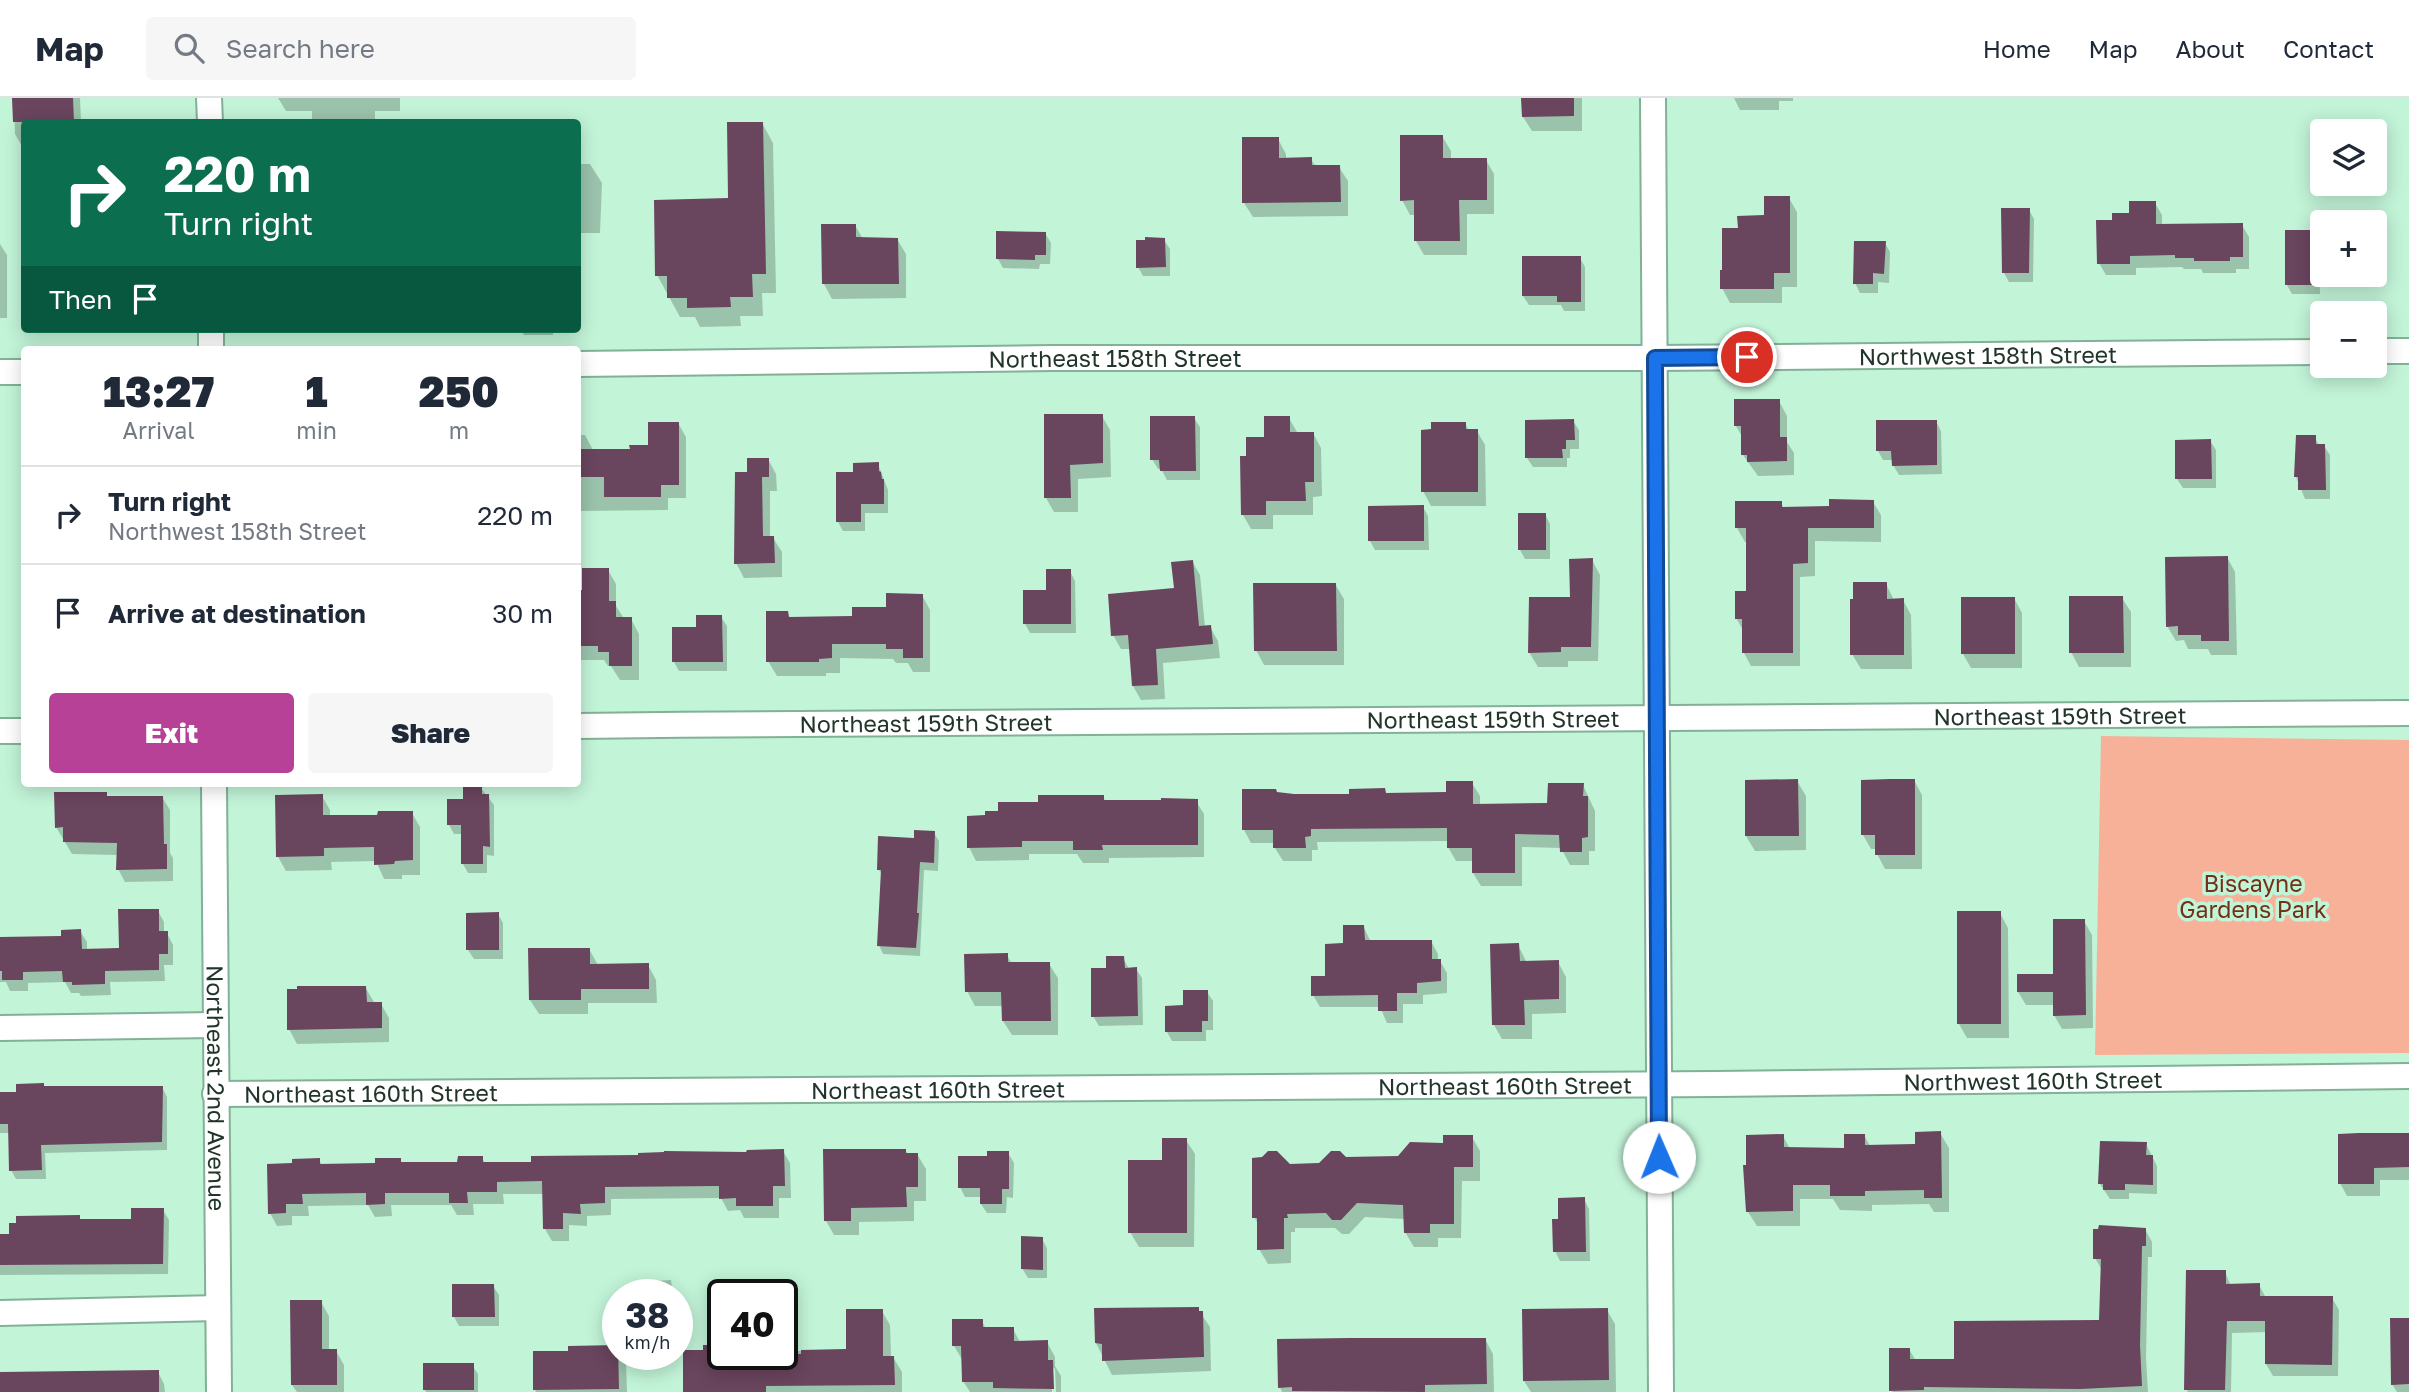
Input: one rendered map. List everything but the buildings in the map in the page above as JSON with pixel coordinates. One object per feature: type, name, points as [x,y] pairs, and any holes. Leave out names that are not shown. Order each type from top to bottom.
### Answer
[{"type":"street","points":[[209,98],[209,119]]},
{"type":"street","points":[[1653,98],[1661,1392]]},
{"type":"street","points":[[2387,351],[2409,351]]},
{"type":"street","name":"Northwest 158th Street","points":[[1655,358],[2310,352]]},
{"type":"street","name":"Northeast 158th Street","points":[[581,364],[1052,358],[1655,358]]},
{"type":"street","points":[[0,372],[21,372]]},
{"type":"street","name":"Northeast 159th Street","points":[[581,726],[1054,720],[1656,719],[2409,713]]},
{"type":"street","points":[[0,731],[21,731]]},
{"type":"street","name":"Northeast 2nd Avenue","points":[[214,787],[219,1392]]},
{"type":"street","points":[[0,1028],[215,1025]]},
{"type":"street","name":"Northwest 160th Street","points":[[1658,1083],[2409,1076]]},
{"type":"street","name":"Northeast 160th Street","points":[[215,1094],[1658,1083]]},
{"type":"street","points":[[0,1313],[218,1308]]},
{"type":"green space","name":"Biscayne Gardens Park","points":[[2101,736],[2409,740],[2409,1053],[2095,1055]]},
{"type":"route","points":[[1659,1157],[1655,358],[1747,357]]}]
